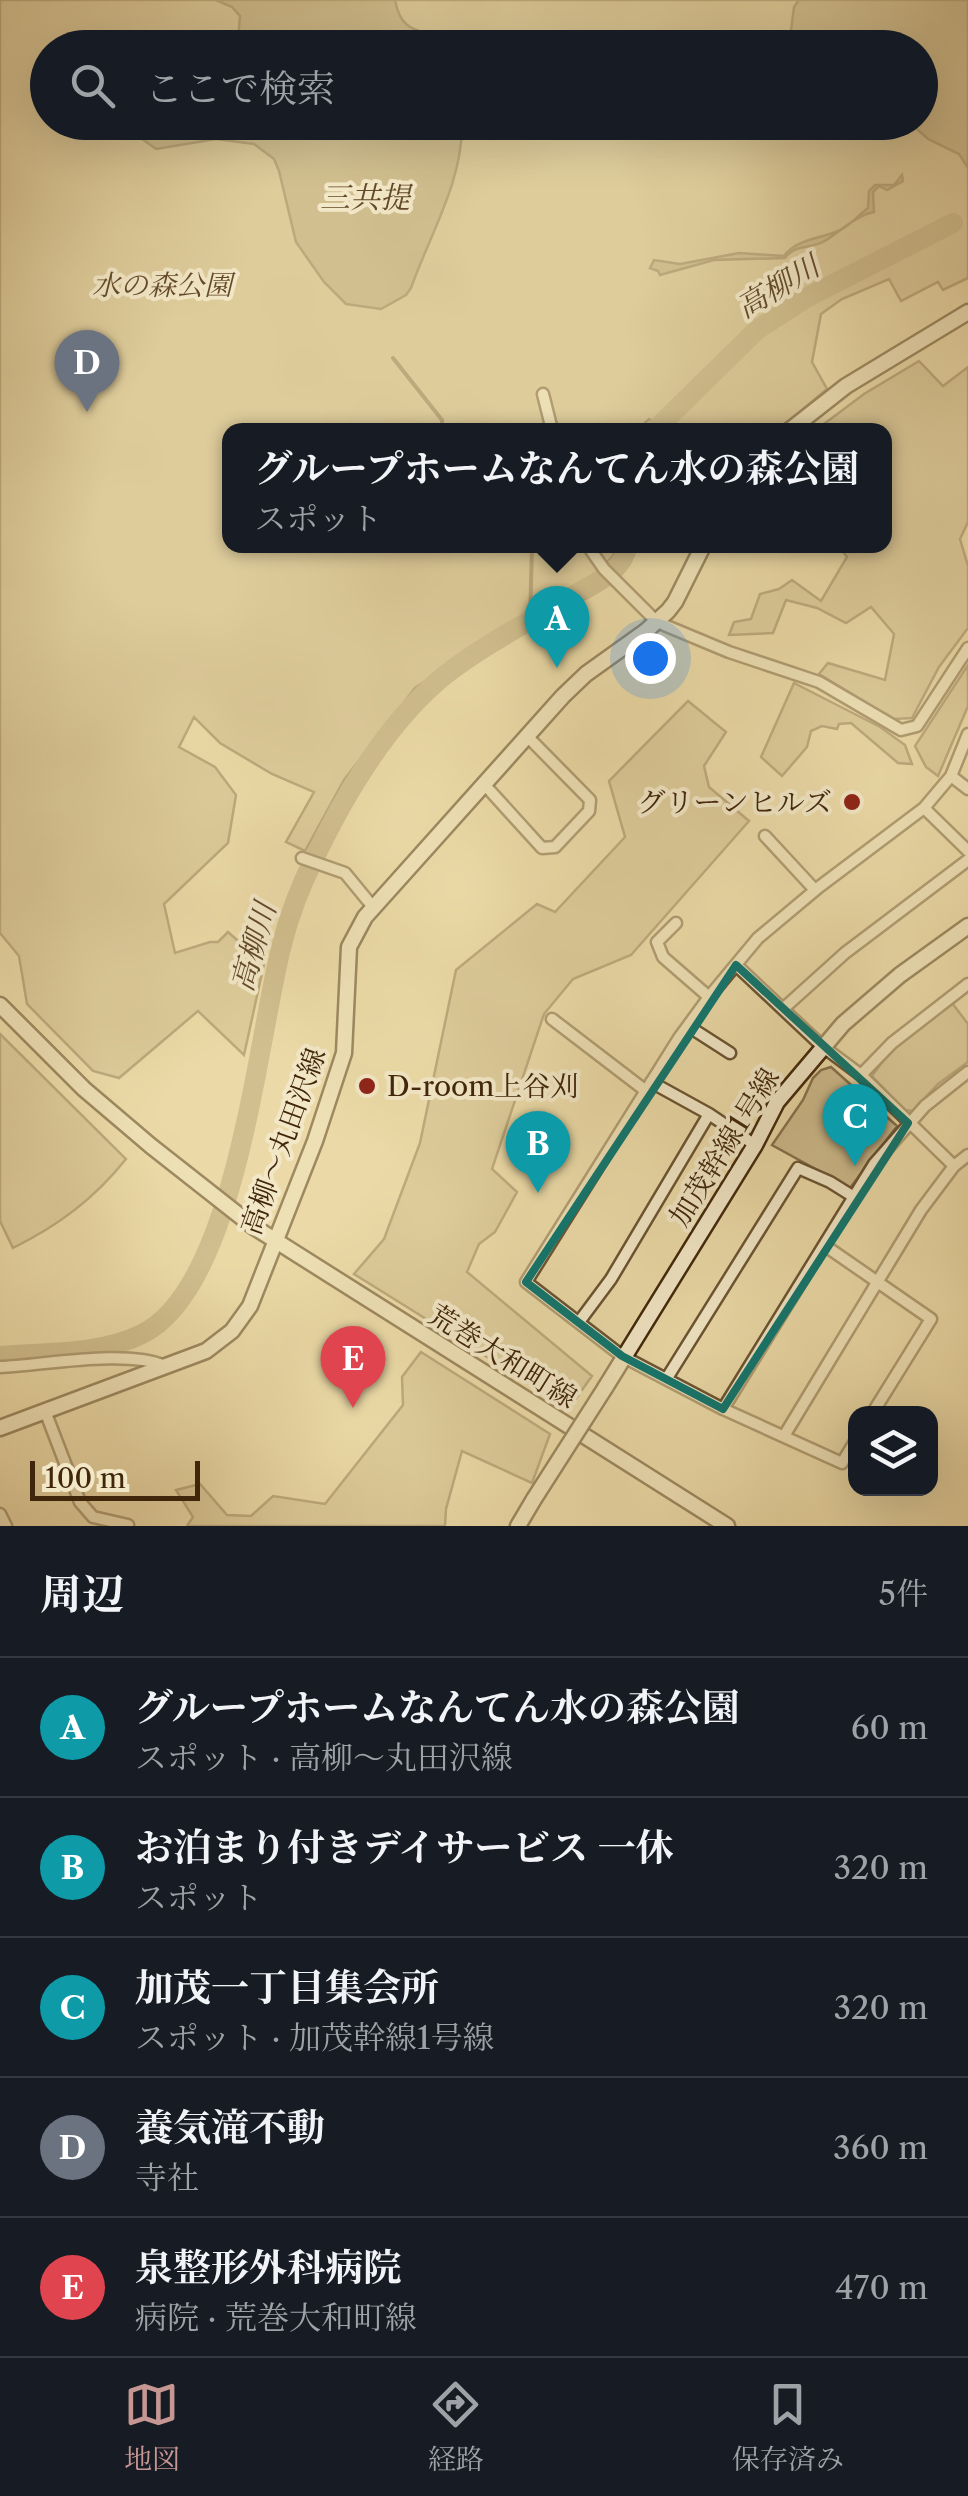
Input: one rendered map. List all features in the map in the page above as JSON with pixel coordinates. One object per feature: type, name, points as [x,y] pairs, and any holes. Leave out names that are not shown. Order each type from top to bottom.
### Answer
[{"type":"street","points":[[799,423],[846,386],[968,312]]},
{"type":"street","points":[[543,394],[550,423]]},
{"type":"street","points":[[593,553],[657,622],[818,682],[901,730],[917,726],[968,648]]},
{"type":"street","name":"高柳～丸田沢線","points":[[0,1428],[206,1351],[232,1331],[250,1306],[315,1141],[344,1053],[350,946],[373,907],[586,674],[657,622],[675,602],[700,553]]},
{"type":"street","points":[[848,1453],[842,1463],[723,1409],[622,1356],[526,1282],[709,997],[758,938],[924,808],[951,776],[968,734]]},
{"type":"street","points":[[483,783],[542,848],[555,847],[589,811],[590,800],[527,736]]},
{"type":"street","points":[[951,776],[968,789]]},
{"type":"street","points":[[924,808],[968,851]]},
{"type":"street","points":[[765,836],[815,890]]},
{"type":"street","points":[[302,858],[346,873],[373,907]]},
{"type":"street","points":[[784,1008],[845,954],[968,860]]},
{"type":"street","points":[[676,923],[657,942],[663,957],[709,997]]},
{"type":"street","name":"加茂幹線1号線","points":[[523,1525],[534,1499],[755,1145],[776,1102],[822,1046],[900,975],[968,926]]},
{"type":"street","points":[[736,965],[822,1046],[861,1075],[954,1166]]},
{"type":"street","points":[[861,1075],[892,1043],[968,984]]},
{"type":"street","name":"荒巻大和町線","points":[[0,1004],[84,1089],[254,1227],[727,1526]]},
{"type":"street","points":[[552,1020],[648,1087],[709,1114],[755,1145]]},
{"type":"street","points":[[688,1026],[730,1053]]},
{"type":"street","points":[[723,1409],[874,1164],[908,1123],[968,1072]]},
{"type":"street","points":[[579,1322],[611,1279],[709,1114]]},
{"type":"street","points":[[784,1436],[921,1210],[954,1166],[968,1154]]},
{"type":"street","points":[[666,1378],[798,1168],[854,1197]]},
{"type":"street","points":[[824,1245],[932,1318],[877,1406]]},
{"type":"street","points":[[0,1367],[124,1358],[165,1366]]},
{"type":"street","points":[[46,1411],[80,1502],[93,1516],[128,1525]]},
{"type":"street","points":[[0,1514],[6,1526]]},
{"type":"highlighted area","points":[[736,965],[908,1123],[723,1409],[622,1356],[526,1282]]},
{"type":"green space","name":"水の森公園","points":[[0,0],[968,0],[968,278],[943,290],[938,282],[901,301],[889,279],[842,299],[821,314],[812,362],[827,389],[786,423],[655,423],[649,419],[645,423],[222,423],[222,553],[614,553],[596,573],[530,611],[415,688],[344,780],[305,851],[286,842],[314,792],[272,774],[220,743],[194,717],[179,747],[215,767],[236,795],[228,843],[164,904],[175,953],[218,942],[228,932],[264,964],[244,1055],[198,1011],[119,1078],[93,1071],[27,1004],[19,956],[0,933]]},
{"type":"green space","points":[[919,361],[943,386],[968,367],[968,522],[960,539],[968,566],[968,628],[939,667],[912,718],[893,719],[819,674],[828,663],[885,680],[894,634],[871,607],[846,623],[817,608],[786,600],[773,633],[729,635],[734,622],[751,619],[760,594],[779,589],[792,580],[821,601],[847,557],[844,553],[892,553],[892,423],[825,423]]},
{"type":"green space","points":[[968,665],[968,706],[938,776],[926,767],[915,746]]},
{"type":"green space","points":[[794,683],[880,727],[905,745],[912,764],[898,763],[851,723],[839,724],[837,729],[822,726],[811,731],[807,747],[782,776],[761,757]]},
{"type":"green space","points":[[688,701],[726,732],[704,766],[709,787],[749,821],[631,955],[573,979],[544,1014],[492,1169],[517,1192],[495,1232],[479,1244],[467,1272],[592,1376],[569,1408],[354,1274],[384,1239],[420,1143],[456,970],[537,904],[555,912],[625,837],[609,781]]},
{"type":"green space","points":[[952,1003],[968,1024],[968,1062],[938,1084],[913,1111],[904,1110],[872,1076],[891,1050]]},
{"type":"green space","points":[[0,1034],[126,1159],[75,1210],[13,1248],[0,1221]]},
{"type":"green space","points":[[831,1067],[897,1126],[850,1188],[772,1145],[813,1078]]},
{"type":"green space","points":[[421,1352],[550,1434],[532,1483],[462,1451],[445,1526],[187,1526],[193,1517],[176,1490],[200,1484],[227,1515],[251,1516],[273,1496],[325,1504],[403,1405],[402,1377]]},
{"type":"water","points":[[216,0],[395,0],[404,22],[419,30],[239,30],[240,16],[232,7]]},
{"type":"water","points":[[799,0],[968,0],[968,168],[959,154],[930,140],[938,140],[938,30],[791,30],[794,7]]},
{"type":"water","name":"三共提","points":[[144,140],[210,140],[156,149]]},
{"type":"water","name":"三共提","points":[[224,140],[461,140],[444,207],[406,295],[381,309],[346,304],[324,282],[296,242],[274,159],[254,144]]},
{"type":"water","points":[[902,175],[903,181],[887,190],[879,186],[873,192],[874,212],[852,222],[868,208],[869,191],[875,185],[894,185]]},
{"type":"water","points":[[842,229],[785,258],[714,260],[660,275],[650,268],[654,260],[680,264],[739,253],[784,256],[803,242]]},
{"type":"waterway","name":"高柳川","points":[[662,423],[758,329],[806,298],[953,223]]},
{"type":"waterway","points":[[393,358],[442,423]]},
{"type":"waterway","points":[[530,621],[532,553]]},
{"type":"waterway","name":"高柳川","points":[[0,1356],[108,1346],[142,1334],[174,1308],[200,1267],[221,1216],[238,1158],[292,912],[314,859],[354,784],[405,714],[445,675],[605,577],[625,553]]},
{"type":"place","name":"養気滝不動","points":[[87,412]]},
{"type":"place","name":"グループホームなんてん水の森公園","points":[[557,668]]},
{"type":"place","name":"グリーンヒルズ","points":[[852,802]]},
{"type":"place","name":"D-room上谷刈","points":[[367,1086]]},
{"type":"place","name":"加茂一丁目集会所","points":[[855,1166]]},
{"type":"place","name":"お泊まり付きデイサービス 一休","points":[[538,1193]]},
{"type":"place","name":"泉整形外科病院","points":[[353,1408]]}]
